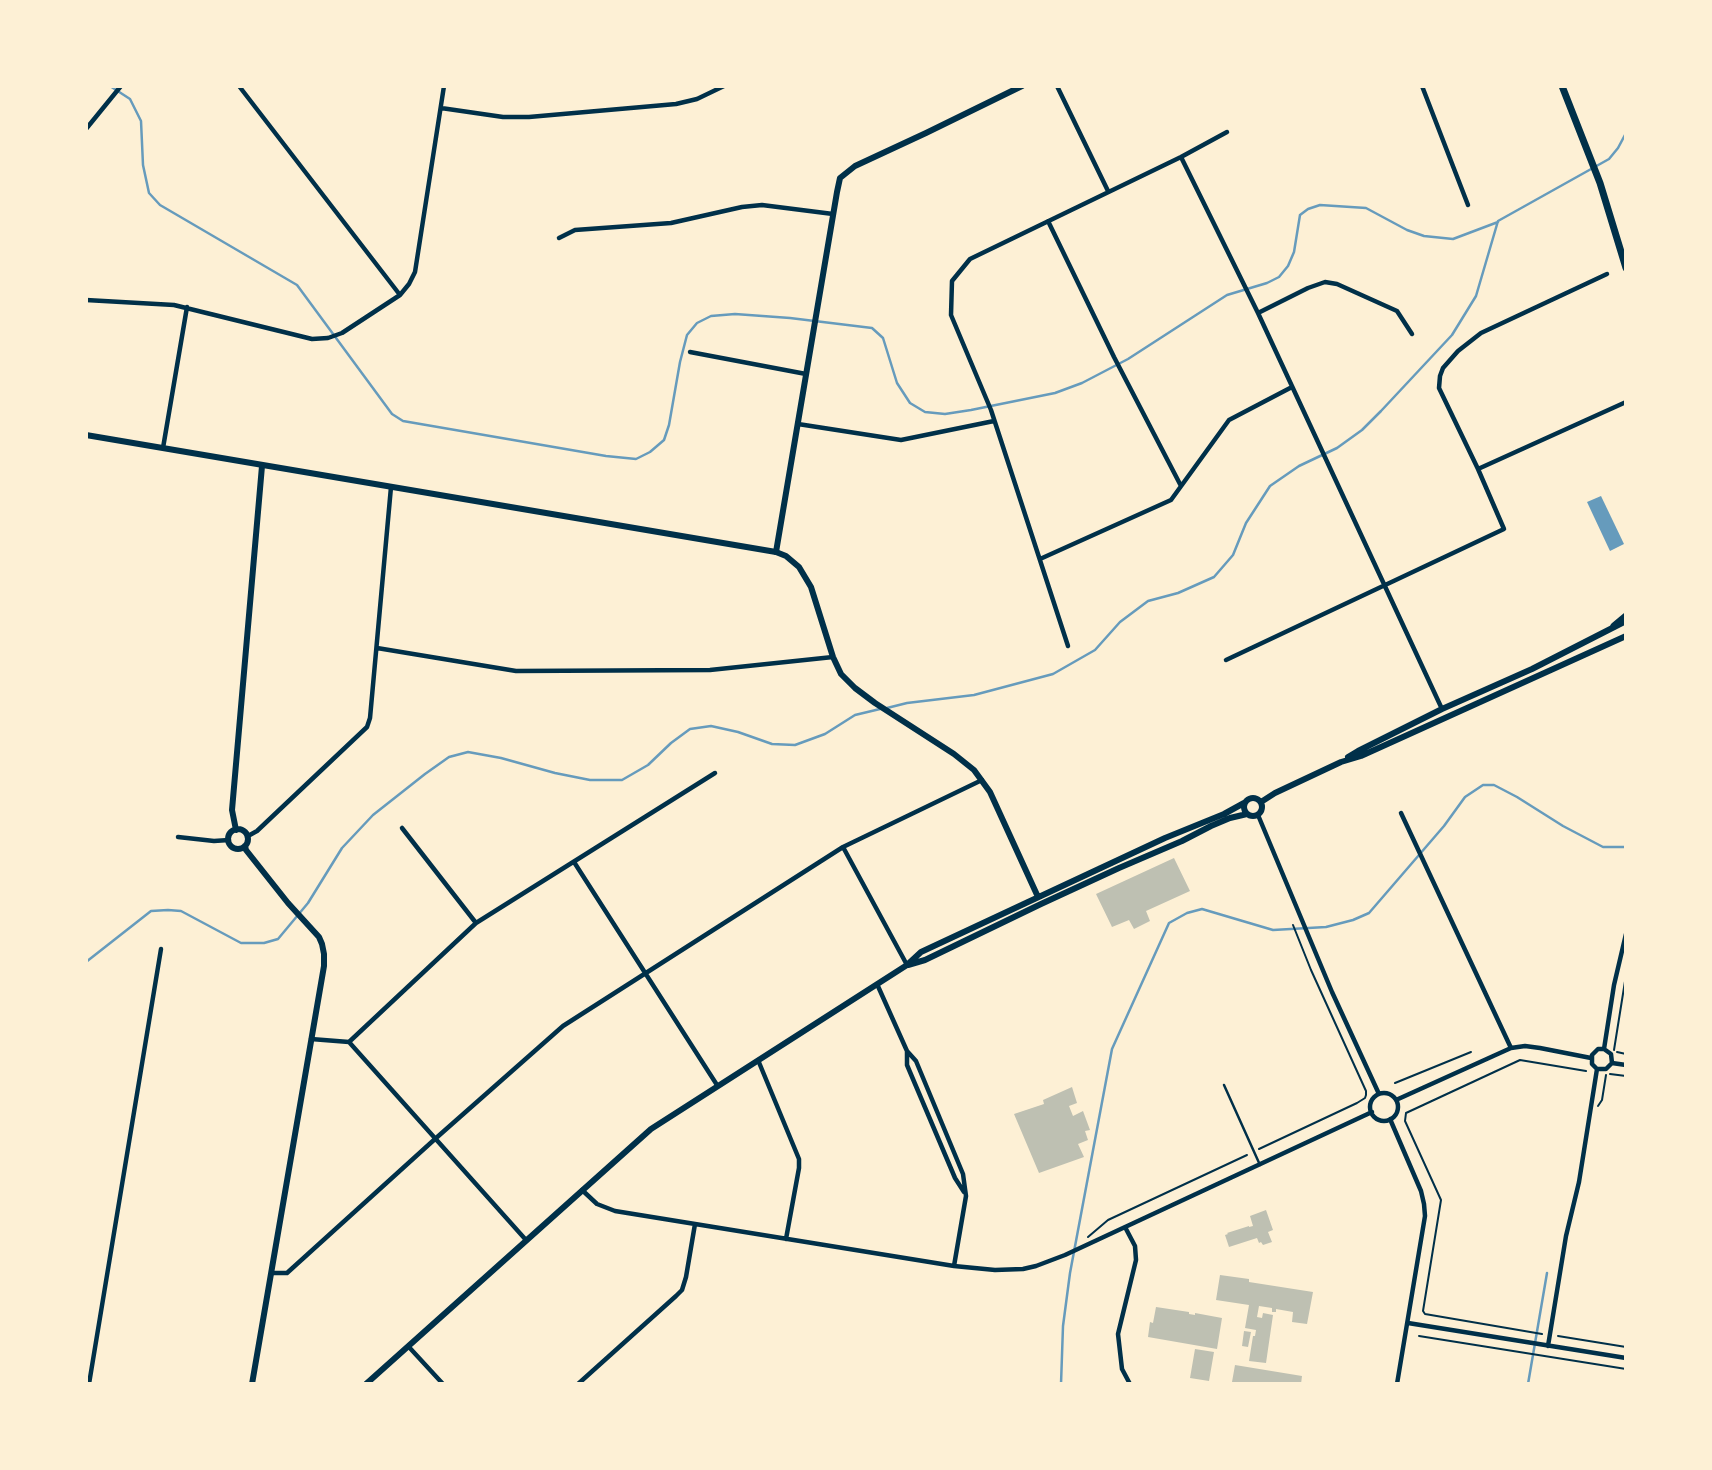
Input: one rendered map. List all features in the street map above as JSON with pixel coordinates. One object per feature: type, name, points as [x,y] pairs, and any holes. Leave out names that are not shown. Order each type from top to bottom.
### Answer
[{"type":"main road","points":[[776,552],[839,181],[847,171],[1022,86]]},
{"type":"main road","points":[[1562,86],[1591,156],[1626,268]]},
{"type":"main road","points":[[86,435],[776,552],[799,566],[806,578],[833,657],[846,680],[875,703],[954,754],[982,780],[996,804],[1038,897]]},
{"type":"main road","points":[[236,830],[232,810],[262,466]]},
{"type":"main road","points":[[1341,762],[1442,709],[1581,645],[1626,619]]},
{"type":"main road","points":[[1261,802],[1341,762],[1626,636]]},
{"type":"main road","points":[[1442,709],[1466,709]]},
{"type":"main road","points":[[1427,726],[1442,709]]},
{"type":"main road","points":[[366,1384],[651,1129],[907,965],[921,952],[1165,838],[1224,814],[1248,798],[1254,797],[1261,802],[1262,810],[1258,815],[1247,814],[1220,822],[925,960],[907,965]]},
{"type":"main road","points":[[1244,803],[1247,814]]},
{"type":"main road","points":[[236,830],[242,830],[248,836],[245,846],[236,849],[229,840],[230,833],[236,830]]},
{"type":"main road","points":[[245,846],[288,903],[319,937],[324,954],[253,1384]]},
{"type":"main road","points":[[1038,897],[1047,898],[1078,887]]},
{"type":"main road","points":[[1008,920],[1014,913],[1034,904],[1038,897]]},
{"type":"street","points":[[86,129],[121,86]]},
{"type":"street","points":[[239,86],[400,295]]},
{"type":"street","points":[[86,300],[161,303],[187,307],[312,339],[328,338],[342,333],[400,295],[415,272],[444,86]]},
{"type":"street","points":[[441,108],[503,117],[529,117],[676,104],[697,99],[724,86]]},
{"type":"street","points":[[1057,86],[1108,191]]},
{"type":"street","points":[[1422,86],[1468,205]]},
{"type":"street","points":[[1069,646],[987,401],[951,315],[952,281],[970,259],[1227,132]]},
{"type":"street","points":[[1181,157],[1331,467],[1442,709]]},
{"type":"street","points":[[559,238],[575,230],[671,223],[742,206],[762,205],[833,214]]},
{"type":"street","points":[[1048,220],[1114,358],[1181,486]]},
{"type":"street","points":[[1226,660],[1504,529],[1439,388],[1443,368],[1458,351],[1481,333],[1607,274]]},
{"type":"street","points":[[1258,313],[1325,282],[1337,284],[1397,311],[1412,334]]},
{"type":"street","points":[[163,448],[187,307]]},
{"type":"street","points":[[690,352],[806,373]]},
{"type":"street","points":[[1040,559],[1171,500],[1229,420],[1292,387]]},
{"type":"street","points":[[1478,470],[1626,402]]},
{"type":"street","points":[[798,424],[901,440],[994,421]]},
{"type":"street","points":[[248,836],[257,831],[367,727],[370,719],[391,487]]},
{"type":"street","points":[[377,648],[516,671],[710,670],[833,657]]},
{"type":"street","points":[[349,1042],[476,923],[715,773]]},
{"type":"street","points":[[272,1273],[287,1273],[563,1026],[843,847],[982,780]]},
{"type":"street","points":[[1401,813],[1511,1048]]},
{"type":"street","points":[[1258,815],[1308,936],[1379,1094]]},
{"type":"street","points":[[402,828],[476,923]]},
{"type":"street","points":[[178,837],[229,840]]},
{"type":"street","points":[[843,847],[907,965]]},
{"type":"street","points":[[574,862],[717,1085]]},
{"type":"street","points":[[1604,1049],[1614,985],[1626,934]]},
{"type":"street","points":[[89,1384],[161,949]]},
{"type":"street","points":[[877,984],[907,1051],[916,1061],[963,1174],[966,1196],[954,1266]]},
{"type":"street","points":[[311,1039],[349,1042],[526,1240]]},
{"type":"street","points":[[1396,1100],[1511,1048],[1525,1046],[1591,1058]]},
{"type":"street","points":[[1604,1049],[1611,1054],[1612,1063],[1606,1069],[1597,1069],[1591,1058],[1596,1050],[1604,1049]]},
{"type":"street","points":[[907,1051],[907,1065],[955,1178],[966,1196]]},
{"type":"street","points":[[758,1060],[799,1159],[786,1239]]},
{"type":"street","points":[[1612,1063],[1626,1065]]},
{"type":"street","points":[[1548,1346],[1597,1069]]},
{"type":"street","points":[[1379,1094],[1389,1094],[1396,1100],[1398,1110],[1390,1119],[1380,1119],[1372,1112],[1372,1101],[1379,1094]]},
{"type":"street","points":[[581,1190],[608,1210],[954,1266],[995,1270],[1023,1269],[1065,1255],[1372,1112]]},
{"type":"street","points":[[1390,1119],[1424,1204],[1397,1384]]},
{"type":"street","points":[[578,1384],[682,1290],[695,1224]]},
{"type":"street","points":[[1125,1227],[1135,1246],[1136,1260],[1118,1334],[1122,1368],[1130,1384]]},
{"type":"street","points":[[1408,1323],[1626,1358]]},
{"type":"street","points":[[408,1346],[443,1384]]},
{"type":"lane","points":[[1224,1085],[1260,1165]]},
{"type":"path","points":[[1088,1237],[1108,1220],[1365,1098],[1366,1091],[1293,925]]},
{"type":"path","points":[[1626,975],[1614,1052],[1626,1054]]},
{"type":"path","points":[[1395,1083],[1471,1052]]},
{"type":"path","points":[[1406,1113],[1520,1060],[1586,1071]]},
{"type":"path","points":[[1606,1073],[1626,1076]]},
{"type":"path","points":[[1425,1314],[1626,1347]]},
{"type":"path","points":[[1419,1336],[1626,1369]]},
{"type":"water","points":[[1601,496],[1624,544],[1610,551],[1587,502]]},
{"type":"building","points":[[1174,858],[1190,891],[1146,911],[1150,921],[1134,929],[1129,920],[1112,927],[1096,894]]},
{"type":"building","points":[[1072,1087],[1077,1103],[1069,1106],[1073,1116],[1083,1111],[1090,1130],[1085,1131],[1088,1140],[1078,1144],[1084,1157],[1039,1173],[1014,1114],[1044,1104],[1043,1100]]},
{"type":"building","points":[[1266,1210],[1273,1230],[1268,1232],[1272,1242],[1263,1245],[1257,1238],[1229,1247],[1225,1235],[1227,1233],[1253,1226],[1250,1216]]},
{"type":"building","points":[[1220,1275],[1313,1292],[1307,1324],[1292,1322],[1293,1312],[1276,1309],[1276,1312],[1272,1312],[1272,1308],[1259,1306],[1257,1317],[1262,1318],[1263,1313],[1273,1315],[1266,1363],[1249,1361],[1256,1330],[1245,1328],[1249,1305],[1216,1300]]},
{"type":"building","points":[[1156,1307],[1222,1318],[1217,1349],[1148,1337]]},
{"type":"building","points":[[1244,1331],[1251,1332],[1248,1347],[1242,1346]]},
{"type":"building","points":[[1195,1349],[1214,1352],[1209,1381],[1190,1378]]},
{"type":"building","points":[[1235,1365],[1302,1376],[1301,1384],[1232,1382]]},
{"type":"waterway","points":[[110,86],[130,99],[141,121],[143,165],[149,193],[160,205],[297,285],[392,414],[403,421],[636,459],[664,440],[687,335],[697,323],[711,316],[735,314],[790,318],[872,328],[883,338],[897,383],[910,403],[925,412],[945,414],[1055,393],[1082,383],[1128,359],[1227,295],[1279,277],[1294,252],[1300,215],[1308,209],[1320,205],[1366,208],[1407,230],[1424,236],[1453,239],[1498,222]]},
{"type":"waterway","points":[[887,708],[974,695],[1053,674],[1095,650],[1120,622],[1148,601],[1178,593],[1214,577],[1233,555],[1246,523],[1270,486],[1299,466],[1337,448],[1362,430],[1452,335],[1476,296],[1498,221],[1609,159],[1626,133]]},
{"type":"waterway","points":[[86,962],[151,911],[181,911],[241,943],[264,943],[278,939],[308,903],[342,848],[373,815],[449,757],[468,752],[590,780],[622,780],[648,765],[690,729],[711,726],[772,744],[795,745],[825,734],[855,715],[880,709]]},
{"type":"waterway","points":[[1061,1384],[1063,1326],[1070,1273],[1112,1049],[1169,923],[1187,913],[1202,909],[1273,930],[1326,927],[1369,913],[1444,826],[1465,797],[1483,785],[1494,785],[1603,847],[1626,847]]},
{"type":"waterway","points":[[1528,1384],[1547,1273]]}]
